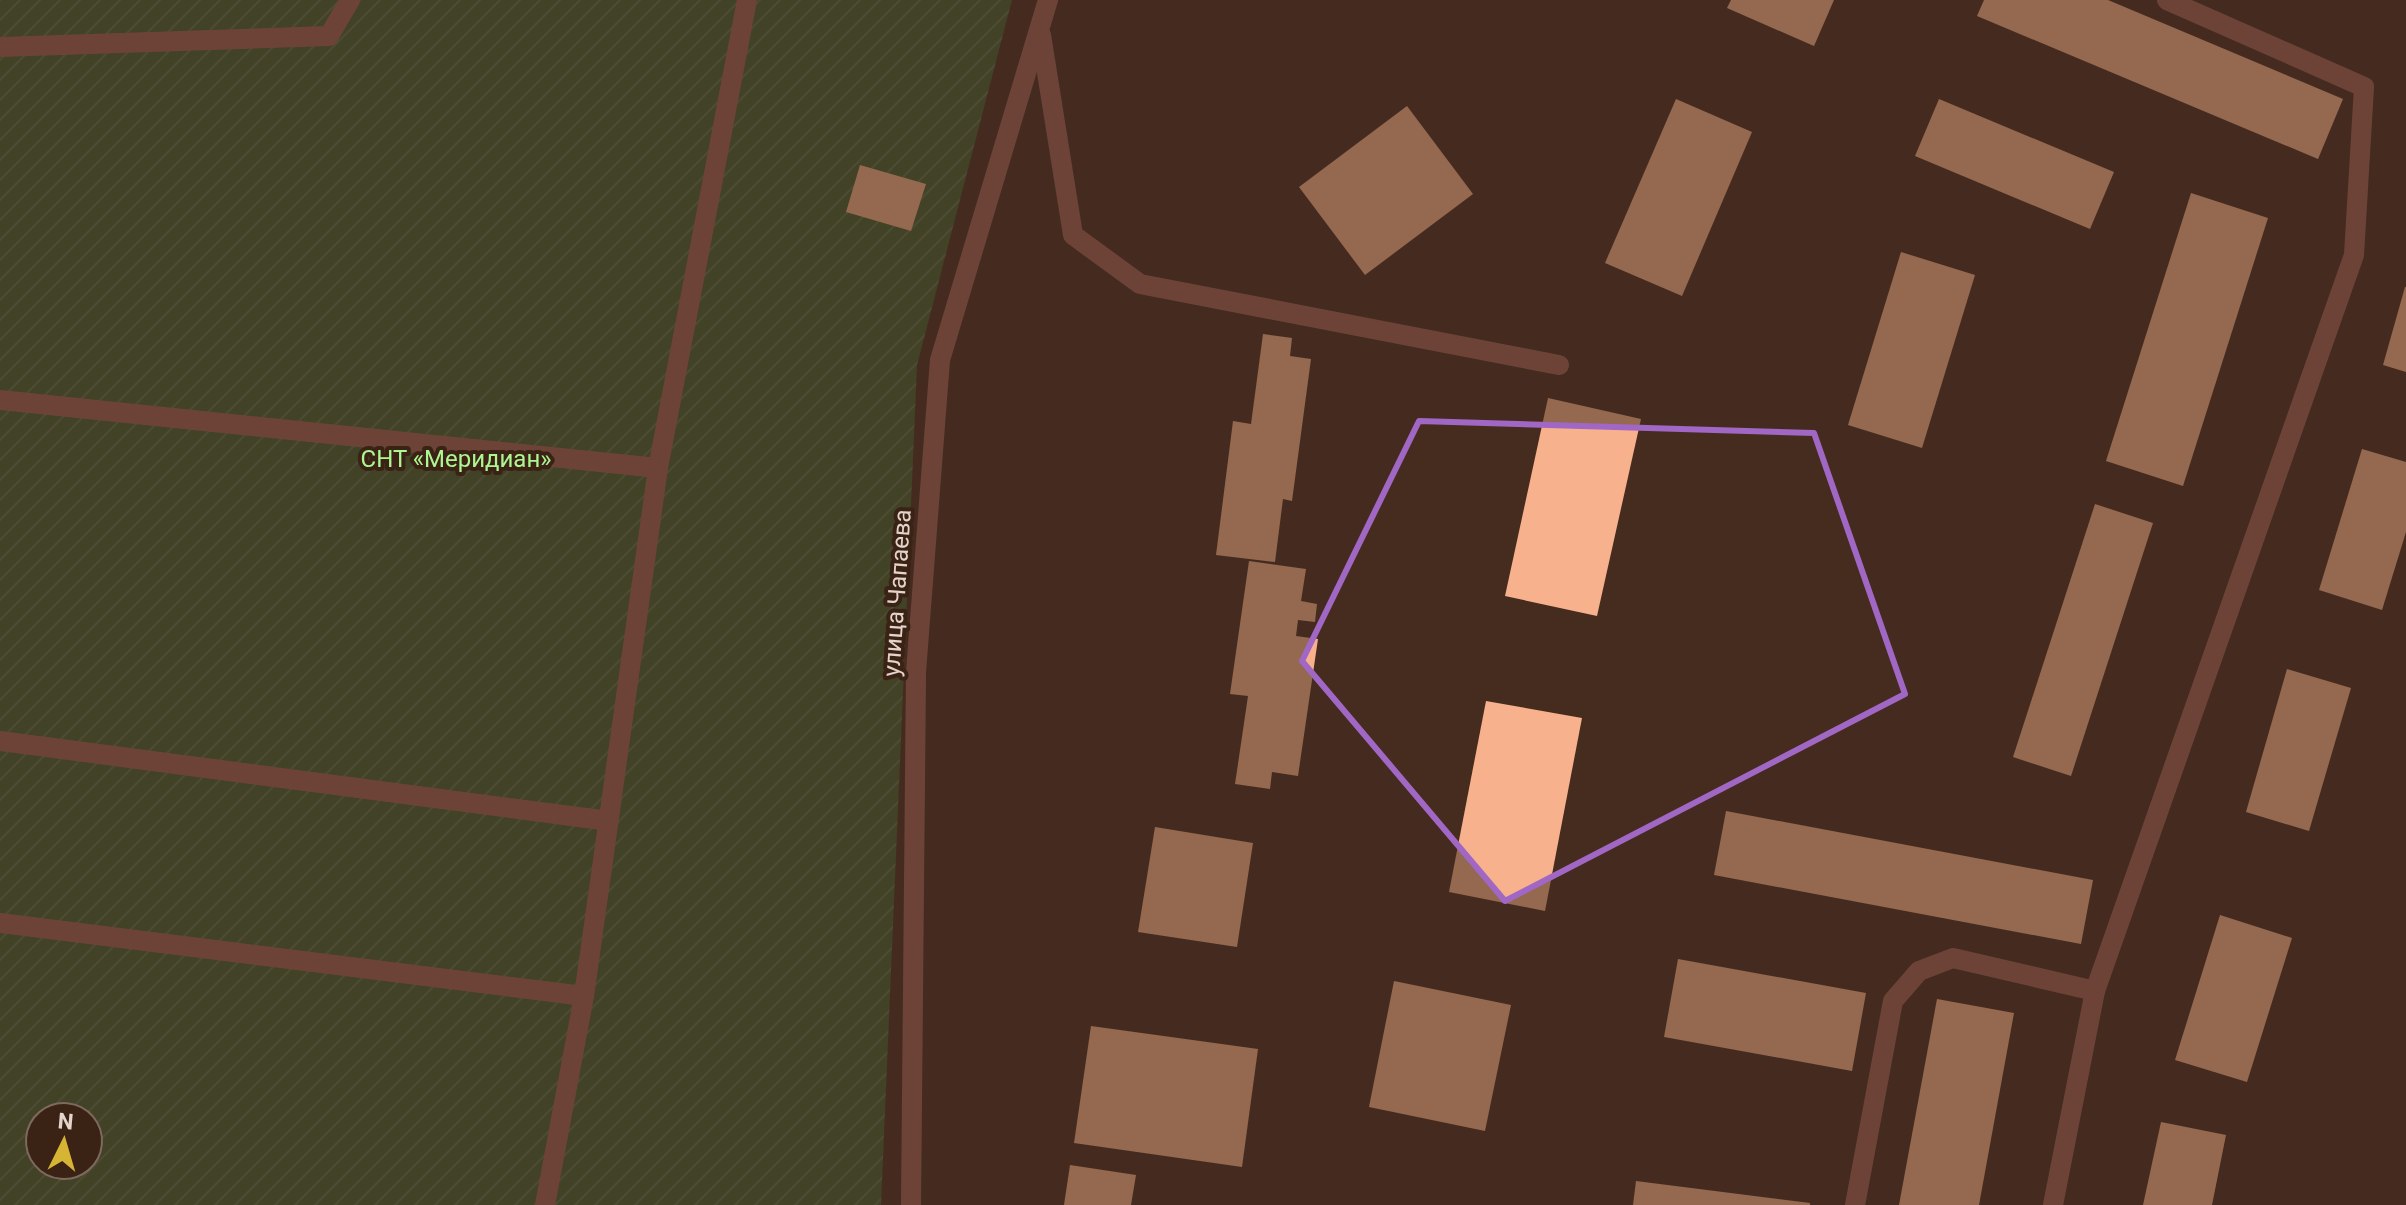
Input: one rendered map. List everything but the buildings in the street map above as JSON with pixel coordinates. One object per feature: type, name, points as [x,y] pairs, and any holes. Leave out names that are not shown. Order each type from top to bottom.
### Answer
[{"type":"street","points":[[0,47],[329,36],[350,0]]},
{"type":"street","points":[[545,1205],[584,996],[658,468],[747,0]]},
{"type":"street","name":"улица Чапаева","points":[[911,1205],[916,672],[940,360],[1048,0]]},
{"type":"street","points":[[2053,1205],[2095,991],[2354,255],[2364,87],[2167,0]]},
{"type":"street","points":[[1040,27],[1073,235],[1140,284],[1559,365]]},
{"type":"street","points":[[0,400],[658,468]]},
{"type":"street","points":[[0,741],[609,821]]},
{"type":"street","points":[[0,923],[584,996]]},
{"type":"street","points":[[1855,1205],[1893,1001],[1919,971],[1953,958],[2095,991]]},
{"type":"highlighted area","points":[[1419,421],[1814,433],[1905,694],[1505,901],[1302,661]]},
{"type":"green space","name":"СНТ «Меридиан»","points":[[0,0],[1012,0],[917,365],[881,1205],[0,1205]]}]
